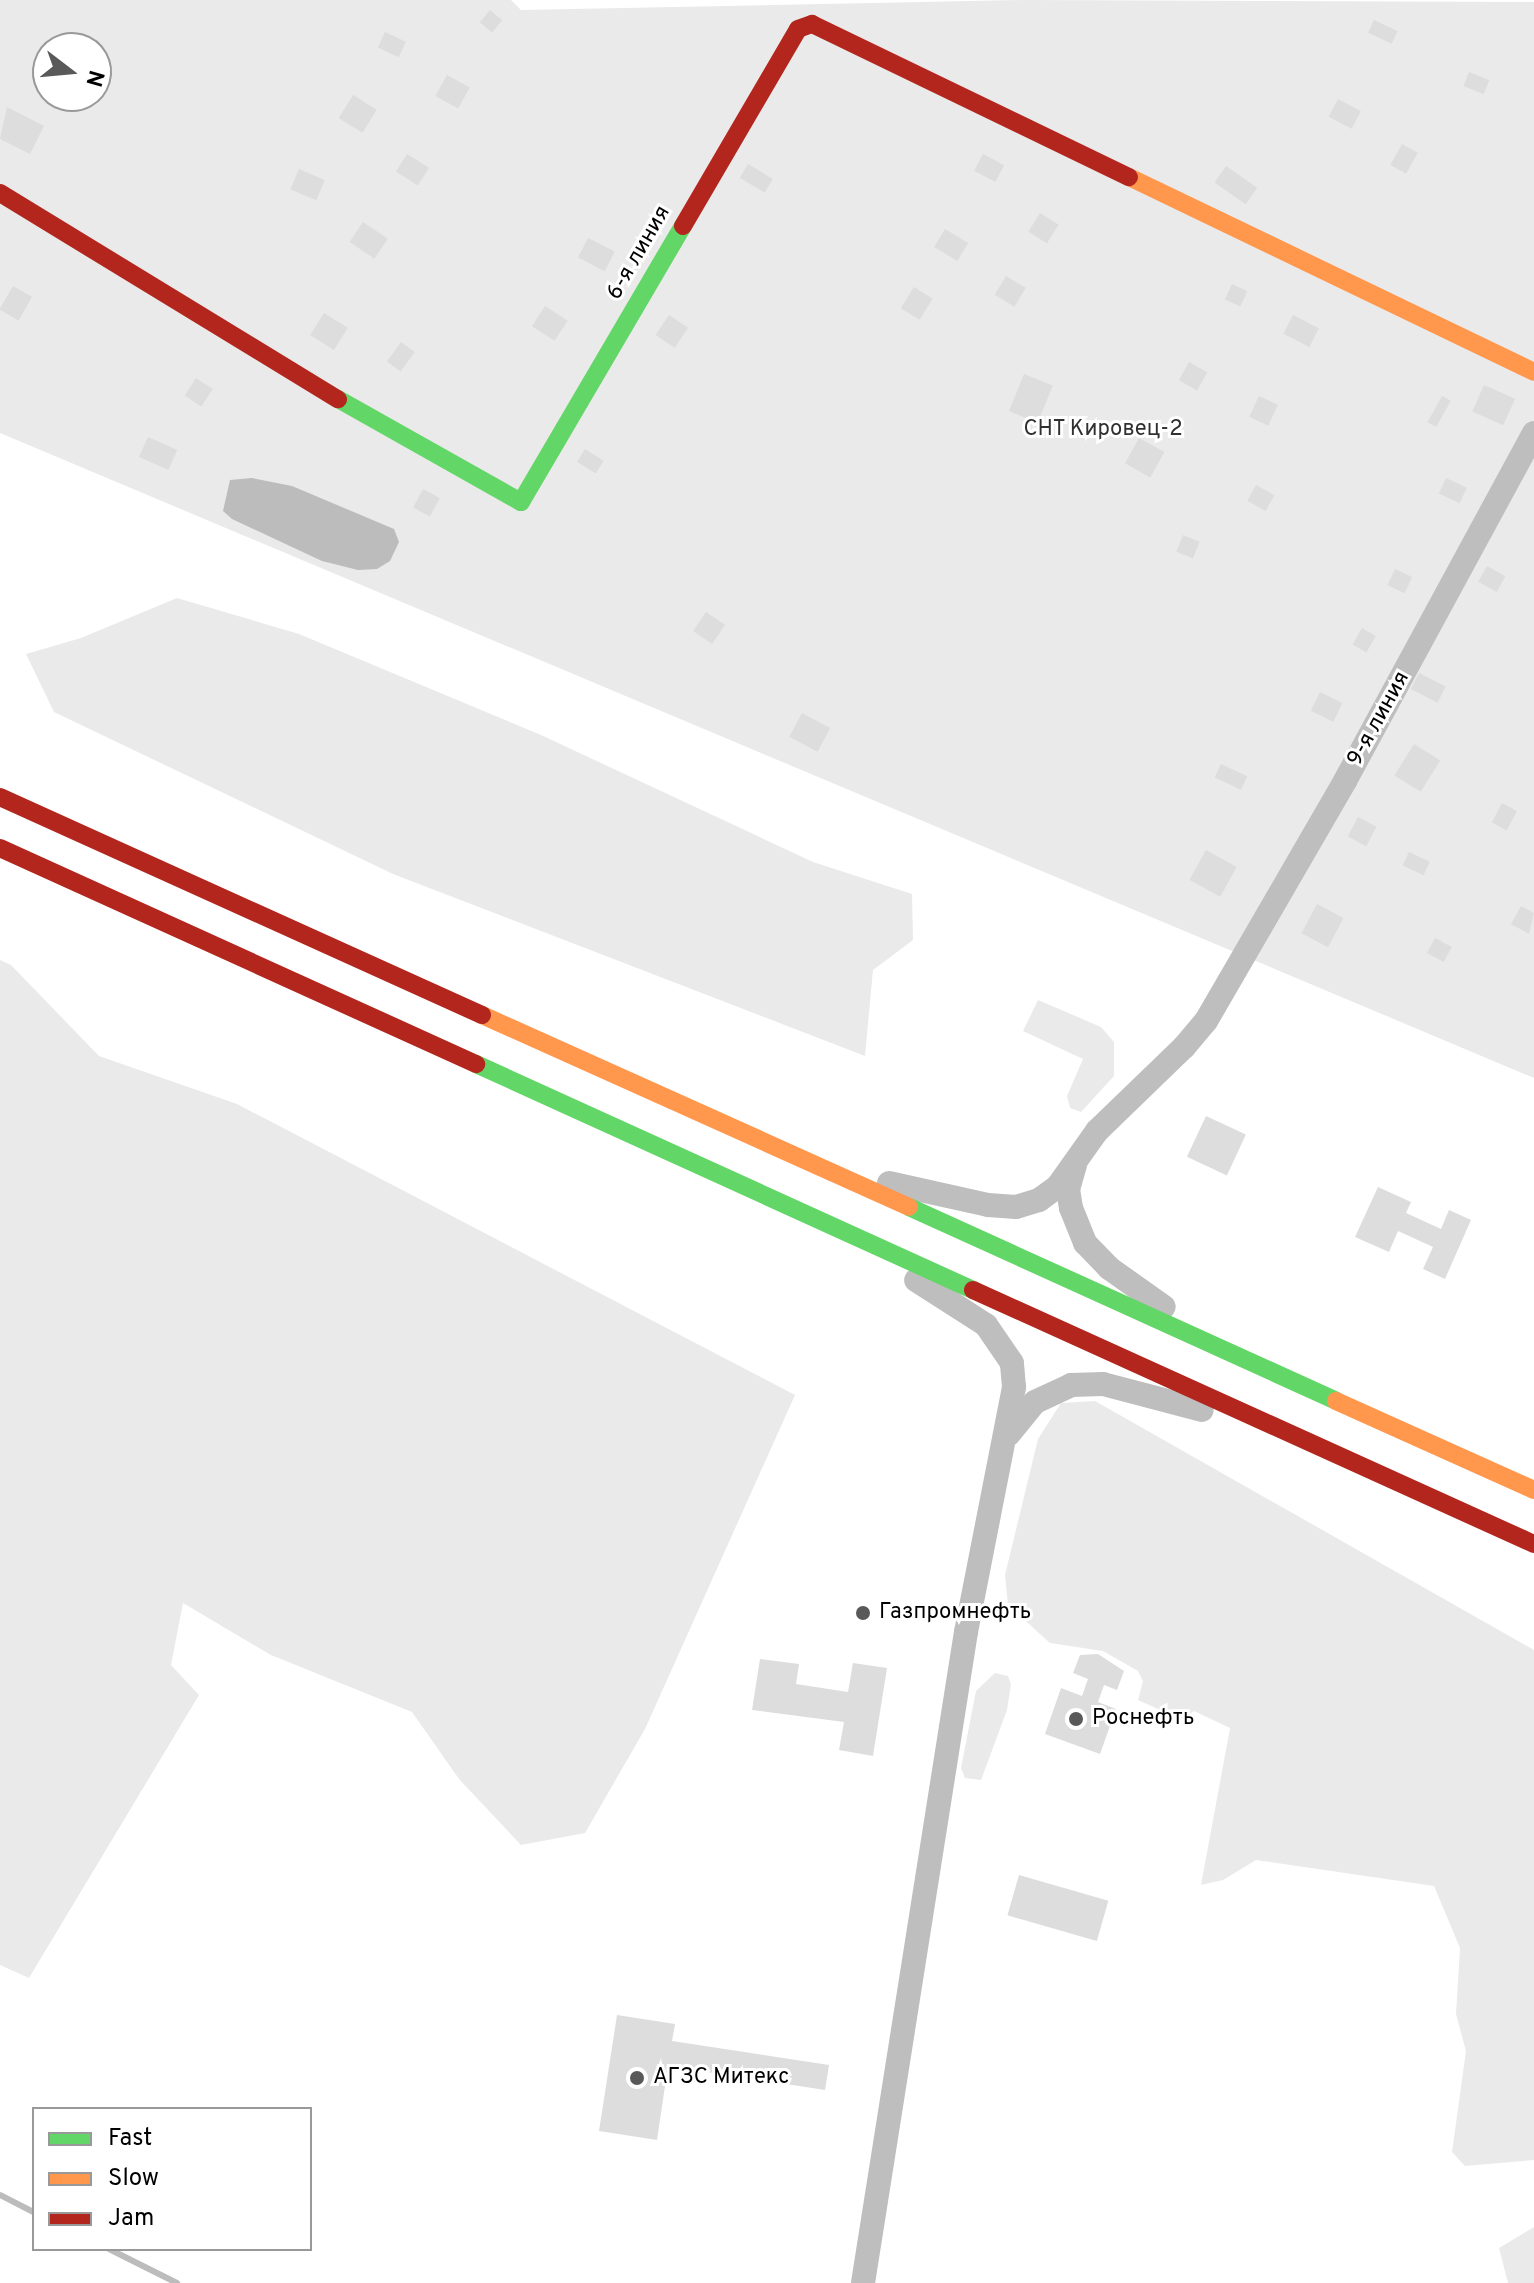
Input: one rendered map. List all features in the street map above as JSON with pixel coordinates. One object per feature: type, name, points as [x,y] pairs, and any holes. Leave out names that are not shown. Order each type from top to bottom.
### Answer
[{"type":"main road","name":"6-я линия","points":[[0,193],[275,363],[521,502],[798,29],[812,24],[856,41],[1534,372]]},
{"type":"main road","points":[[0,797],[1534,1490]]},
{"type":"main road","points":[[0,848],[1272,1428],[1534,1544]]},
{"type":"street","name":"9-я линия","points":[[827,1170],[1016,1207],[1039,1200],[1058,1186],[1078,1155],[1184,1047],[1218,1001],[1345,781],[1534,433]]},
{"type":"street","points":[[1078,1155],[1068,1189],[1085,1243],[1109,1268],[1224,1349]]},
{"type":"street","points":[[845,1231],[986,1325],[1012,1363],[1014,1387],[1007,1435],[971,1604],[863,2283]]},
{"type":"street","points":[[1007,1435],[1035,1402],[1071,1385],[1103,1384],[1272,1428]]},
{"type":"green space","name":"СНТ Кировец-2","points":[[0,0],[511,0],[521,10],[1024,0],[1534,2],[1534,1078],[0,433]]},
{"type":"green space","points":[[177,598],[299,634],[541,735],[813,862],[912,894],[913,940],[873,970],[865,1056],[393,874],[54,712],[26,654],[81,638]]},
{"type":"green space","points":[[0,960],[11,965],[99,1056],[237,1104],[795,1395],[645,1729],[585,1833],[521,1845],[459,1779],[412,1712],[271,1655],[183,1603],[171,1665],[199,1695],[29,1978],[0,1965]]},
{"type":"green space","points":[[1038,1000],[1101,1027],[1114,1042],[1114,1076],[1081,1112],[1070,1108],[1067,1096],[1083,1059],[1023,1031]]},
{"type":"green space","points":[[1095,1401],[1534,1650],[1534,2160],[1465,2166],[1452,2152],[1466,2051],[1456,2014],[1460,1948],[1434,1886],[1256,1860],[1223,1880],[1201,1885],[1230,1728],[1194,1711],[1182,1720],[1138,1700],[1143,1681],[1138,1671],[1103,1651],[1050,1643],[1008,1605],[1005,1575],[1038,1439],[1061,1403]]},
{"type":"green space","points":[[995,1673],[1008,1676],[1011,1684],[1007,1710],[981,1780],[965,1778],[961,1768],[976,1691]]},
{"type":"green space","points":[[1534,2227],[1534,2283],[1508,2283],[1499,2248]]},
{"type":"shaded area","points":[[252,478],[292,486],[394,529],[399,542],[390,561],[377,569],[358,570],[322,561],[232,519],[223,511],[230,480]]},
{"type":"building","points":[[490,10],[502,20],[492,33],[480,22]]},
{"type":"building","points":[[1374,20],[1398,31],[1392,44],[1368,33]]},
{"type":"building","points":[[385,32],[406,42],[399,57],[378,47]]},
{"type":"building","points":[[1469,72],[1489,80],[1484,94],[1463,86]]},
{"type":"building","points":[[447,75],[470,88],[458,109],[435,96]]},
{"type":"building","points":[[353,95],[377,110],[362,133],[339,118]]},
{"type":"building","points":[[1338,99],[1361,111],[1352,129],[1329,117]]},
{"type":"building","points":[[7,107],[44,126],[30,154],[0,139]]},
{"type":"building","points":[[1402,144],[1418,153],[1406,174],[1390,165]]},
{"type":"building","points":[[407,154],[429,168],[418,186],[396,172]]},
{"type":"building","points":[[983,154],[1004,165],[995,182],[974,171]]},
{"type":"building","points":[[748,164],[773,179],[765,193],[740,178]]},
{"type":"building","points":[[1226,166],[1257,188],[1246,204],[1215,182]]},
{"type":"building","points":[[299,169],[325,180],[316,200],[290,189]]},
{"type":"building","points":[[1040,213],[1059,225],[1047,243],[1028,232]]},
{"type":"building","points":[[363,222],[388,239],[374,259],[350,242]]},
{"type":"building","points":[[945,229],[968,243],[957,261],[934,247]]},
{"type":"building","points":[[588,238],[615,252],[605,271],[578,258]]},
{"type":"building","points":[[1006,276],[1026,288],[1014,307],[995,295]]},
{"type":"building","points":[[1232,284],[1247,291],[1240,307],[1225,299]]},
{"type":"building","points":[[13,286],[32,297],[19,320],[0,310]]},
{"type":"building","points":[[914,287],[933,299],[919,320],[901,308]]},
{"type":"building","points":[[545,306],[568,321],[555,341],[532,326]]},
{"type":"building","points":[[324,313],[348,328],[334,350],[310,335]]},
{"type":"building","points":[[669,315],[688,328],[675,348],[656,335]]},
{"type":"building","points":[[1293,315],[1319,328],[1309,347],[1283,334]]},
{"type":"building","points":[[401,342],[415,352],[401,371],[387,361]]},
{"type":"building","points":[[1189,362],[1207,372],[1197,391],[1179,380]]},
{"type":"building","points":[[1024,374],[1053,386],[1038,423],[1009,411]]},
{"type":"building","points":[[196,378],[213,389],[201,407],[185,396]]},
{"type":"building","points":[[1484,385],[1515,399],[1503,425],[1472,411]]},
{"type":"building","points":[[1259,396],[1278,405],[1268,426],[1249,417]]},
{"type":"building","points":[[1442,396],[1451,401],[1436,427],[1427,422]]},
{"type":"building","points":[[148,437],[177,450],[168,470],[139,457]]},
{"type":"building","points":[[1139,438],[1164,452],[1150,477],[1125,463]]},
{"type":"building","points":[[585,449],[604,461],[596,473],[577,462]]},
{"type":"building","points":[[1446,478],[1467,488],[1460,503],[1439,493]]},
{"type":"building","points":[[1256,485],[1274,495],[1266,511],[1247,501]]},
{"type":"building","points":[[423,489],[440,498],[430,516],[413,508]]},
{"type":"building","points":[[1183,535],[1200,542],[1193,558],[1176,552]]},
{"type":"building","points":[[1487,566],[1505,576],[1497,592],[1478,582]]},
{"type":"building","points":[[1395,569],[1412,577],[1405,593],[1387,585]]},
{"type":"building","points":[[706,612],[725,625],[712,644],[693,631]]},
{"type":"building","points":[[1362,628],[1376,636],[1366,652],[1352,644]]},
{"type":"building","points":[[1419,673],[1446,687],[1438,703],[1411,689]]},
{"type":"building","points":[[1320,692],[1342,703],[1333,722],[1311,711]]},
{"type":"building","points":[[802,713],[830,728],[818,752],[789,737]]},
{"type":"building","points":[[1414,744],[1440,760],[1421,792],[1394,775]]},
{"type":"building","points":[[1221,764],[1247,776],[1241,790],[1215,778]]},
{"type":"building","points":[[1502,803],[1517,811],[1507,830],[1492,822]]},
{"type":"building","points":[[1358,817],[1377,827],[1366,846],[1348,836]]},
{"type":"building","points":[[1206,850],[1237,867],[1220,897],[1190,880]]},
{"type":"building","points":[[1409,852],[1430,862],[1424,875],[1403,866]]},
{"type":"building","points":[[1317,904],[1343,918],[1328,947],[1302,933]]},
{"type":"building","points":[[1521,906],[1534,913],[1529,934],[1511,924]]},
{"type":"building","points":[[1435,938],[1452,947],[1444,962],[1427,953]]},
{"type":"building","points":[[1206,1116],[1246,1135],[1227,1175],[1187,1157]]},
{"type":"building","points":[[1378,1187],[1411,1202],[1406,1213],[1441,1229],[1449,1210],[1471,1220],[1445,1279],[1423,1269],[1433,1247],[1398,1231],[1389,1252],[1355,1237]]},
{"type":"building","points":[[1098,1654],[1124,1671],[1117,1690],[1104,1685],[1098,1702],[1116,1709],[1100,1754],[1045,1734],[1061,1688],[1082,1696],[1088,1679],[1073,1673],[1080,1655]]},
{"type":"building","points":[[760,1659],[799,1664],[796,1684],[848,1692],[853,1663],[887,1668],[873,1756],[839,1750],[844,1722],[752,1710]]},
{"type":"building","points":[[1019,1875],[1108,1901],[1097,1941],[1007,1915]]},
{"type":"building","name":"АГЗС Митекс","points":[[617,2015],[675,2024],[672,2041],[829,2065],[825,2090],[668,2066],[657,2140],[599,2131]]},
{"type":"waterway","points":[[0,2195],[32,2211]]},
{"type":"waterway","points":[[113,2251],[177,2283]]},
{"type":"traffic: fast","points":[[338,399],[521,502],[683,226]]},
{"type":"traffic: fast","points":[[476,1064],[973,1290]]},
{"type":"traffic: fast","points":[[909,1207],[1336,1401]]},
{"type":"traffic: slow","points":[[1129,177],[1534,372]]},
{"type":"traffic: slow","points":[[482,1015],[909,1207]]},
{"type":"traffic: slow","points":[[1336,1401],[1534,1490]]},
{"type":"traffic: jam","points":[[683,226],[798,29],[812,24],[1129,177]]},
{"type":"traffic: jam","points":[[0,193],[338,399]]},
{"type":"traffic: jam","points":[[0,797],[482,1015]]},
{"type":"traffic: jam","points":[[0,848],[476,1064]]},
{"type":"traffic: jam","points":[[973,1290],[1534,1544]]},
{"type":"place","name":"Газпромнефть","points":[[863,1613]]},
{"type":"place","name":"Роснефть","points":[[1076,1719]]},
{"type":"place","name":"АГЗС Митекс","points":[[637,2078]]}]
